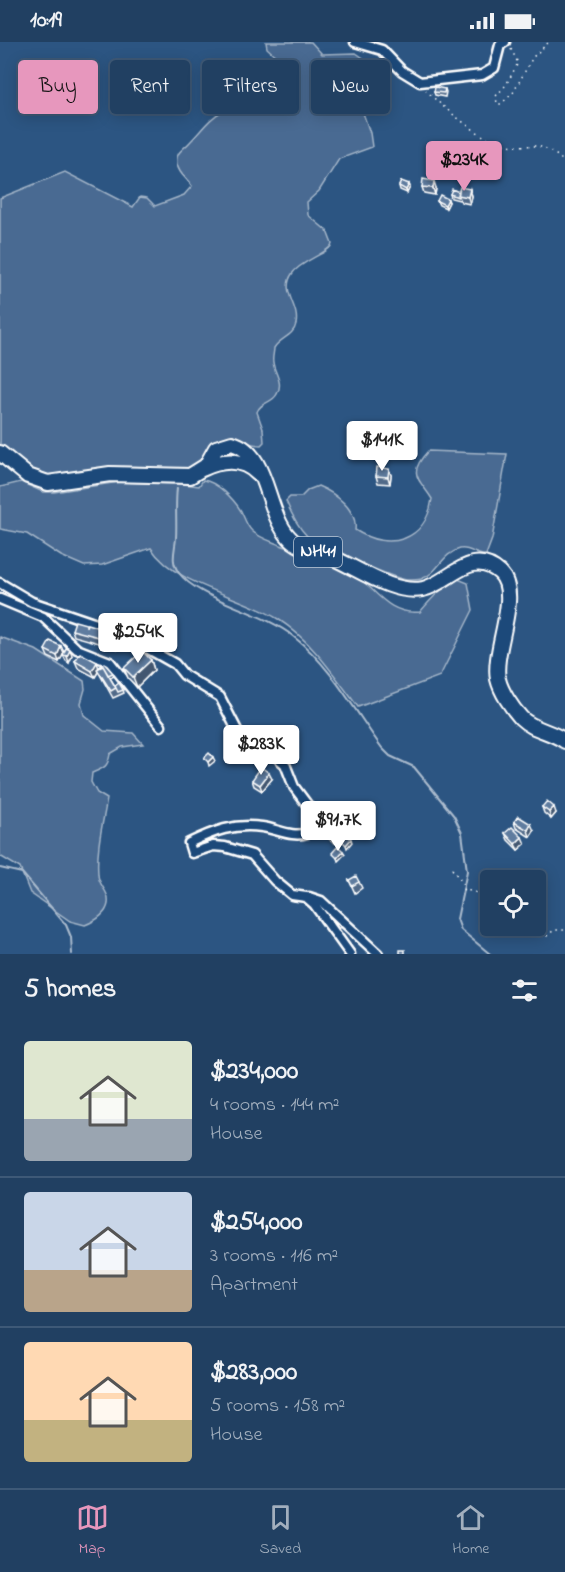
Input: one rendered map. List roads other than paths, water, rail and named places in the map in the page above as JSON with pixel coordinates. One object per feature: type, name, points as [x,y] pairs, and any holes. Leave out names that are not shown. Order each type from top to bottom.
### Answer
[{"type":"highway","name":"NH41","points":[[0,453],[28,476],[48,483],[110,474],[190,476],[202,469],[216,447],[232,443],[247,451],[262,478],[276,517],[291,540],[390,584],[414,590],[425,589],[459,568],[471,564],[485,566],[499,572],[508,586],[509,594],[497,658],[500,684],[524,721],[565,741]]},
{"type":"street","points":[[355,42],[382,50],[402,71],[420,82],[482,75],[494,68],[500,45],[506,42]]},
{"type":"street","points":[[0,583],[50,621],[77,649],[110,662],[161,726]]},
{"type":"street","points":[[0,599],[117,631],[175,664],[184,675],[220,697],[240,736],[248,742],[264,747],[285,764],[294,787],[318,819],[308,833],[292,835],[263,827],[228,826],[189,843],[189,850],[192,853],[205,848],[225,847],[252,855],[275,881],[292,895],[321,902],[378,954]]},
{"type":"street","points":[[306,897],[325,917],[350,954]]},
{"type":"waterway","points":[[177,488],[174,560],[179,573],[201,591],[281,628],[307,648],[331,675],[382,748],[390,756],[414,767],[454,816],[462,833],[467,871],[457,919],[461,930],[490,954]]},
{"type":"waterway","points":[[0,868],[22,873],[66,925],[71,937],[72,954]]}]
